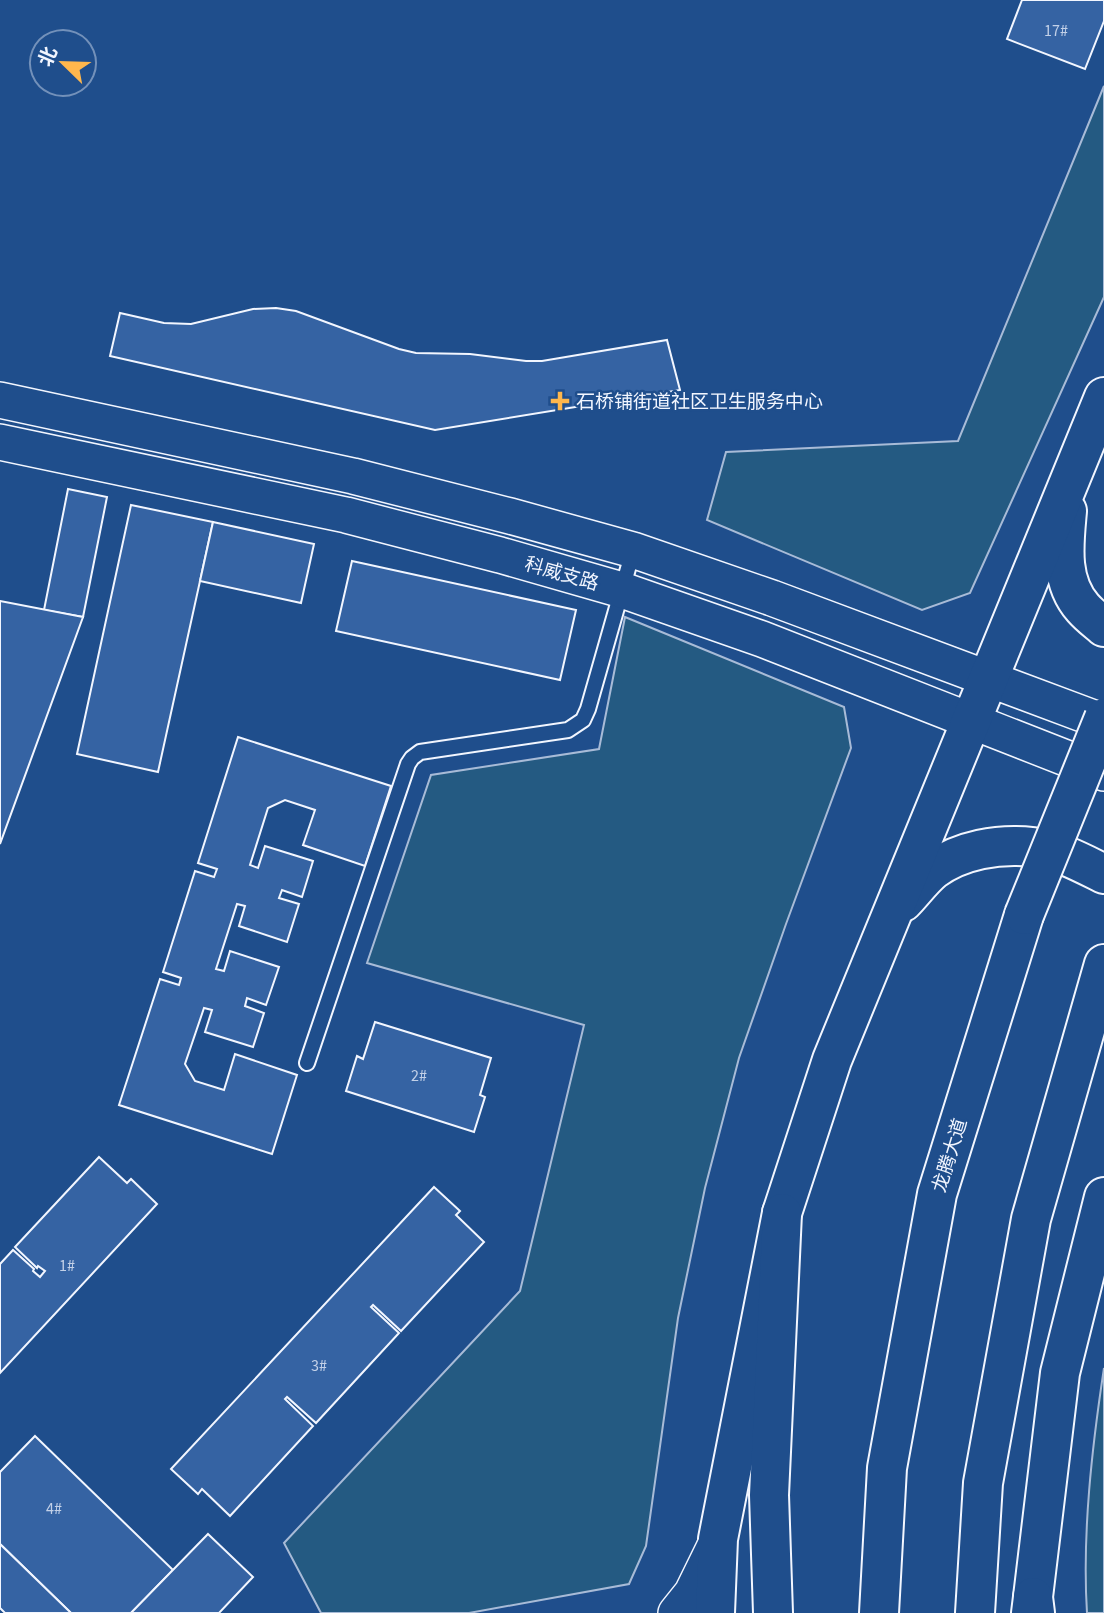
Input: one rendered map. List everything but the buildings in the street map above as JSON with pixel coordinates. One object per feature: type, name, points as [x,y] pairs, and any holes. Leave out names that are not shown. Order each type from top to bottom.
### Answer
[{"type":"main road","points":[[715,1613],[719,1539],[782,1213],[832,1060],[1104,397]]},
{"type":"main road","points":[[1069,484],[1063,554],[1068,583],[1082,606],[1104,627]]},
{"type":"main road","name":"龙腾大道","points":[[879,1613],[887,1468],[937,1194],[1024,915],[1104,720]]},
{"type":"main road","points":[[893,912],[933,870],[964,853],[999,846],[1034,847],[1074,859],[1104,874]]},
{"type":"main road","points":[[975,1613],[983,1483],[1031,1219],[1104,964]]},
{"type":"main road","points":[[1033,1608],[1059,1373],[1104,1197]]},
{"type":"main road","points":[[774,1613],[769,1495],[782,1213]]},
{"type":"street","points":[[0,400],[353,476],[633,551],[772,598],[1104,720]]},
{"type":"street","name":"科威支路","points":[[0,442],[346,515],[622,590],[762,639],[1104,773]]},
{"type":"street","points":[[676,1613],[692,1593],[719,1539]]},
{"type":"lane","points":[[307,1063],[408,764],[420,752],[568,730],[583,720],[589,709],[633,551]]},
{"type":"shaded area","points":[[1104,86],[1104,297],[970,593],[922,610],[707,520],[726,452],[958,441]]},
{"type":"shaded area","points":[[625,617],[844,707],[851,748],[739,1058],[705,1188],[678,1318],[646,1546],[629,1584],[469,1613],[321,1613],[284,1543],[520,1291],[584,1025],[367,963],[431,775],[599,749]]},
{"type":"shaded area","points":[[1104,1368],[1104,1613],[1087,1613],[1089,1490]]},
{"type":"place","name":"石桥铺街道社区卫生服务中心","points":[[560,401]]}]
